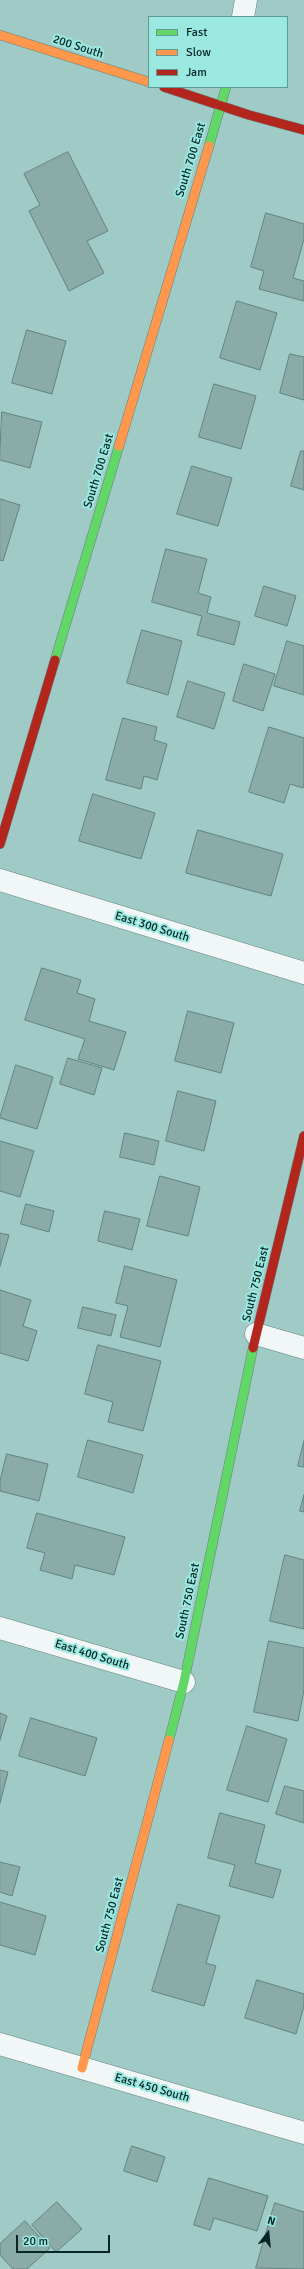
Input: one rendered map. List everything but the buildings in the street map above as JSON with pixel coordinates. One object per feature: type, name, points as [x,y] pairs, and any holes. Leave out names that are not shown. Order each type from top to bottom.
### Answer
[{"type":"street","points":[[243,16],[246,0]]},
{"type":"street","name":"200 South","points":[[0,35],[148,82]]},
{"type":"street","points":[[167,88],[304,130]]},
{"type":"street","name":"South 700 East","points":[[0,844],[226,88]]},
{"type":"street","name":"East 300 South","points":[[0,880],[304,973]]},
{"type":"street","name":"South 750 East","points":[[82,2068],[184,1682],[256,1334],[304,1136]]},
{"type":"street","points":[[256,1334],[304,1348]]},
{"type":"street","name":"East 400 South","points":[[0,1628],[184,1682]]},
{"type":"street","name":"East 450 South","points":[[0,2044],[304,2133]]},
{"type":"traffic: fast","points":[[209,146],[226,88]]},
{"type":"traffic: fast","points":[[55,660],[119,446]]},
{"type":"traffic: fast","points":[[169,1740],[184,1682],[253,1348]]},
{"type":"traffic: slow","points":[[0,35],[148,82]]},
{"type":"traffic: slow","points":[[119,446],[209,146]]},
{"type":"traffic: slow","points":[[82,2068],[169,1740]]},
{"type":"traffic: jam","points":[[167,88],[249,115],[304,130]]},
{"type":"traffic: jam","points":[[0,844],[55,660]]},
{"type":"traffic: jam","points":[[253,1348],[304,1136]]}]
